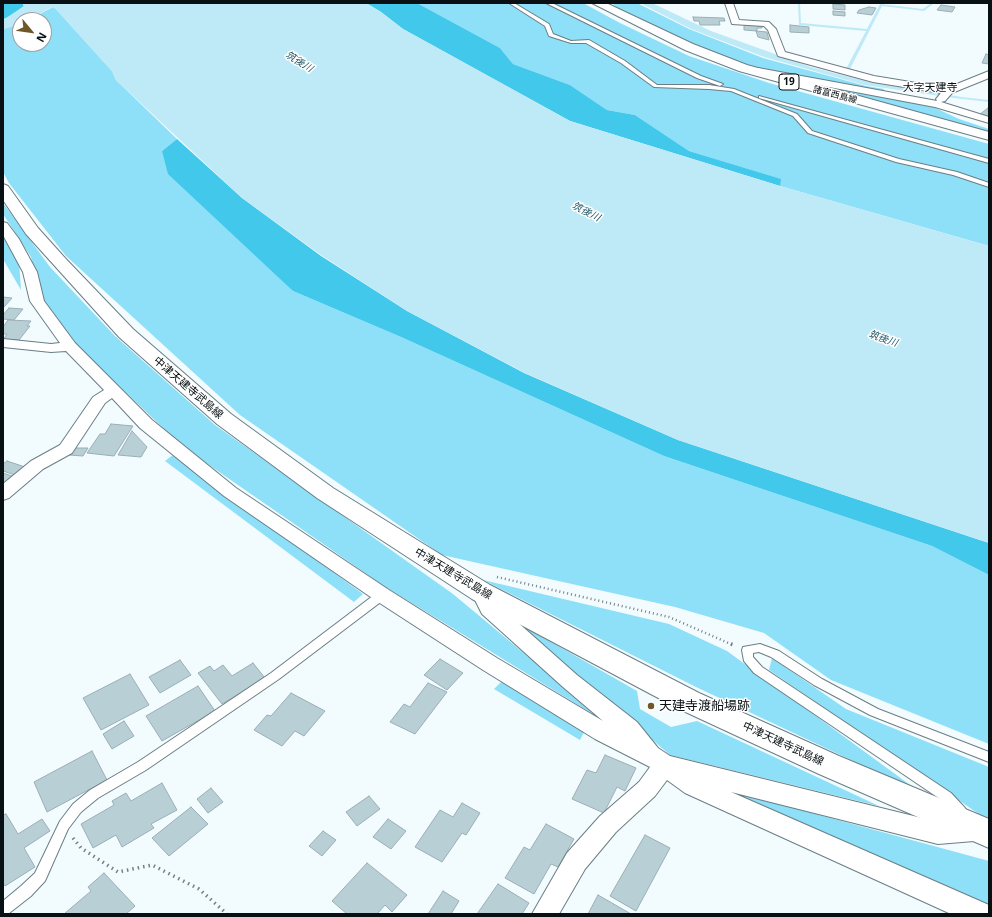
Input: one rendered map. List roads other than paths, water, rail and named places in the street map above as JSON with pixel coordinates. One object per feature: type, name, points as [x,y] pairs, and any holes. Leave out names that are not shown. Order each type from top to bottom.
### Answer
[{"type":"main road","name":"諸富西島線","points":[[603,5],[689,47],[742,68],[989,136]]},
{"type":"main road","name":"中津天建寺武島線","points":[[3,189],[32,231],[54,257],[126,333],[224,419],[325,493],[689,701],[829,765],[983,832]]},
{"type":"street","points":[[729,3],[735,22],[766,24],[772,29],[781,54],[943,96],[957,111],[989,120]]},
{"type":"street","points":[[742,68],[943,96],[989,74]]},
{"type":"street","points":[[943,96],[941,108],[989,126]]},
{"type":"street","points":[[3,226],[13,239],[30,272],[37,301],[70,346],[112,391],[146,424],[230,492],[382,595],[490,664],[603,732],[659,760],[707,776],[938,832],[983,832]]},
{"type":"street","points":[[3,343],[52,348],[70,346]]},
{"type":"street","points":[[3,494],[37,465],[66,449],[99,400],[112,391]]},
{"type":"street","points":[[485,584],[489,609],[570,681],[629,729],[659,760],[694,786],[980,914]]},
{"type":"street","points":[[545,914],[576,861],[608,824],[647,789],[659,760]]},
{"type":"lane","points":[[511,3],[547,25],[551,35],[571,42],[587,41],[623,62],[656,86],[709,87],[732,90],[795,115],[810,132],[898,161],[956,173],[989,185]]},
{"type":"lane","points":[[548,3],[699,78],[989,161]]},
{"type":"lane","points":[[3,909],[26,891],[40,877],[64,825],[77,808],[94,794],[142,766],[275,676],[382,595]]},
{"type":"lane","points":[[983,832],[947,797],[758,670],[748,658],[748,650],[760,648],[775,654],[818,682],[874,712],[989,757]]},
{"type":"water","name":"筑後川","points":[[22,3],[366,3],[381,12],[403,29],[570,121],[780,186],[989,246],[989,543],[678,440],[525,373],[407,311],[321,255],[242,198],[116,80],[112,71],[55,8],[52,7],[43,12],[15,12],[24,6]]},
{"type":"water","points":[[640,3],[652,3],[711,31],[811,67],[870,82],[962,97],[961,99],[864,85],[764,57],[691,29]]},
{"type":"water","points":[[12,14],[12,26],[3,29],[3,20]]},
{"type":"waterway","points":[[799,3],[800,24],[868,30]]},
{"type":"waterway","points":[[847,71],[881,5],[924,10],[933,3]]},
{"type":"waterway","points":[[962,98],[989,101]]},
{"type":"place","name":"天建寺渡船場跡","points":[[651,706]]},
{"type":"district","name":"大字天建寺","points":[[930,88]]}]
